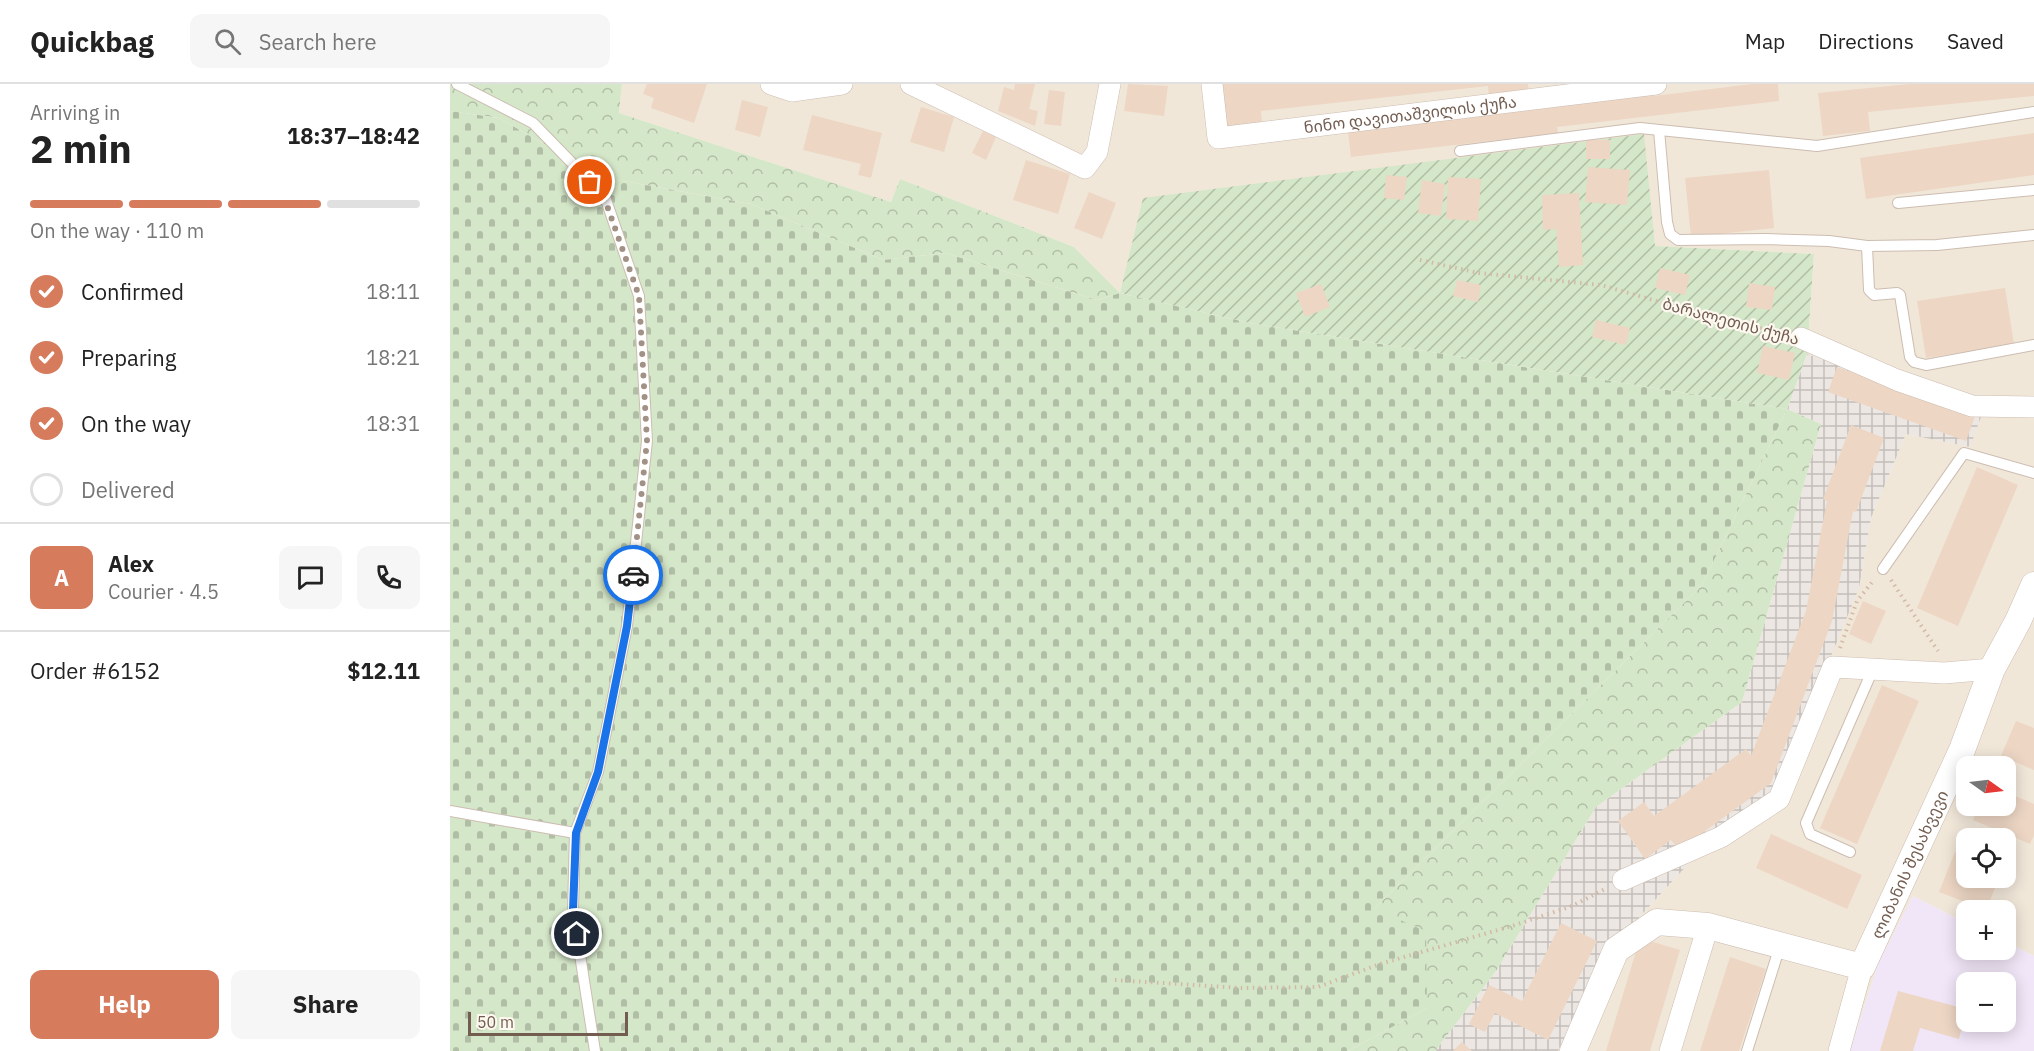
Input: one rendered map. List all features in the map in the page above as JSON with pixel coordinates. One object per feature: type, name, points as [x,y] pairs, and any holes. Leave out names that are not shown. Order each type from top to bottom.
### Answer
[{"type":"street","points":[[771,84],[792,91],[842,84]]},
{"type":"street","points":[[911,84],[1085,168],[1097,152],[1110,84]]},
{"type":"street","name":"ნინო დავითაშვილის ქუჩა","points":[[1212,84],[1218,138],[1563,89],[1656,84]]},
{"type":"street","name":"ბარალეთის ქუჩა","points":[[1801,338],[1897,380],[1972,406],[2034,407]]},
{"type":"street","name":"ლიბანის შესახვევი","points":[[1839,1051],[1862,967],[1962,750],[1992,669],[2034,585]]},
{"type":"street","points":[[1623,880],[1721,837],[1779,799],[1833,668],[1952,672],[1992,669]]},
{"type":"street","points":[[1573,1051],[1616,950],[1657,922],[1708,926],[1862,967]]},
{"type":"street","points":[[1670,1051],[1708,926]]},
{"type":"lane","points":[[457,84],[533,123],[604,197],[639,296],[647,441],[627,626],[598,772],[576,833],[573,910],[595,1051]]},
{"type":"lane","points":[[1460,151],[1640,128],[1818,146],[2034,112]]},
{"type":"lane","points":[[1659,130],[1667,222],[1670,234],[1678,240],[1766,239],[1829,241],[1867,246],[1937,245],[2034,235]]},
{"type":"lane","points":[[1898,203],[2034,190]]},
{"type":"lane","points":[[1867,246],[1869,290],[1874,295],[1897,293],[1900,295],[1910,357],[1914,362],[1926,365],[2034,345]]},
{"type":"lane","points":[[1883,569],[1964,453],[2034,473]]},
{"type":"lane","points":[[1850,852],[1810,834],[1806,823],[1873,669]]},
{"type":"lane","points":[[450,811],[576,833]]},
{"type":"lane","points":[[1746,1051],[1780,946]]},
{"type":"path","name":"ბარალეთის ქუჩა","points":[[1420,260],[1479,273],[1601,285],[1718,319],[1801,338]]},
{"type":"path","points":[[1833,668],[1857,601],[1883,569],[1952,672]]},
{"type":"path","points":[[1115,980],[1242,988],[1318,987],[1380,964],[1572,906],[1623,880]]},
{"type":"shaded area","points":[[622,84],[2034,84],[2034,956],[2016,947],[2016,900],[1956,900],[1956,918],[1913,896],[1878,964],[1850,1051],[1558,1051],[1609,950],[1717,833],[1859,588],[1871,518],[1906,434],[1970,447],[1981,414],[1807,354],[1814,254],[1655,246],[1144,198],[1120,293],[1074,247],[900,179],[891,202],[619,113]]},
{"type":"shaded area","points":[[1807,354],[1982,414],[1970,447],[1906,434],[1871,518],[1859,588],[1774,795],[1717,833],[1609,950],[1558,1051],[1435,1051],[1496,971],[1596,807],[1742,702],[1821,424],[1787,409]]},
{"type":"shaded area","points":[[1913,896],[1956,918],[1956,960],[2016,960],[2016,947],[2034,956],[2034,1051],[1850,1051],[1878,964]]},
{"type":"green space","points":[[450,84],[622,84],[619,113],[891,202],[900,179],[1074,247],[1120,293],[1097,300],[945,253],[883,260],[751,204],[601,177],[499,118],[450,111]]},
{"type":"green space","points":[[450,111],[499,118],[601,177],[751,204],[883,260],[945,253],[1097,300],[1120,293],[1250,323],[1787,409],[1702,585],[1374,909],[1426,931],[1427,1008],[1348,1051],[450,1051]]},
{"type":"green space","points":[[1644,134],[1655,246],[1814,254],[1807,354],[1787,409],[1250,323],[1120,293],[1143,198]]},
{"type":"green space","points":[[1787,409],[1821,424],[1742,702],[1596,807],[1496,971],[1435,1051],[1348,1051],[1427,1008],[1374,909],[1702,585]]},
{"type":"building","points":[[647,84],[707,84],[694,123],[651,108],[654,98],[643,94]]},
{"type":"building","points":[[1015,84],[1035,84],[1029,109],[1038,111],[1035,126],[998,111],[1004,87],[1014,90]]},
{"type":"building","points":[[1128,84],[1168,86],[1164,116],[1124,111]]},
{"type":"building","points":[[1219,84],[1528,84],[1529,93],[1489,97],[1488,86],[1261,111],[1262,126],[1224,131]]},
{"type":"building","points":[[1752,84],[1778,84],[1779,101],[1557,127],[1558,133],[1351,157],[1348,132],[1555,107],[1554,102],[1653,91],[1654,96]]},
{"type":"building","points":[[1909,84],[2034,84],[2034,96],[1868,112],[1870,131],[1823,136],[1818,93]]},
{"type":"building","points":[[1049,90],[1065,92],[1061,126],[1044,124]]},
{"type":"building","points":[[742,100],[768,107],[760,137],[735,130]]},
{"type":"building","points":[[921,107],[954,117],[944,152],[910,142]]},
{"type":"building","points":[[812,115],[882,133],[871,178],[858,175],[861,164],[803,150]]},
{"type":"building","points":[[983,131],[996,137],[986,160],[972,153]]},
{"type":"building","points":[[2034,133],[2034,175],[1866,199],[1860,158]]},
{"type":"building","points":[[1586,140],[1610,140],[1610,159],[1586,159]]},
{"type":"building","points":[[1026,160],[1070,174],[1058,214],[1013,200]]},
{"type":"building","points":[[1588,167],[1630,170],[1627,205],[1585,202]]},
{"type":"building","points":[[1769,170],[1774,228],[1691,237],[1685,178]]},
{"type":"building","points":[[1386,175],[1407,177],[1404,200],[1384,198]]},
{"type":"building","points":[[1448,177],[1481,179],[1478,221],[1446,219]]},
{"type":"building","points":[[1422,180],[1445,184],[1441,216],[1418,213]]},
{"type":"building","points":[[1089,192],[1116,203],[1102,239],[1074,228]]},
{"type":"building","points":[[1579,193],[1583,265],[1559,267],[1556,229],[1543,230],[1542,195]]},
{"type":"building","points":[[1660,268],[1690,275],[1685,295],[1655,288]]},
{"type":"building","points":[[1457,280],[1481,285],[1478,302],[1453,296]]},
{"type":"building","points":[[1749,283],[1775,287],[1772,310],[1746,307]]},
{"type":"building","points":[[1321,284],[1330,307],[1305,317],[1296,293]]},
{"type":"building","points":[[2005,288],[2014,344],[1926,358],[1917,301]]},
{"type":"building","points":[[1596,320],[1630,328],[1626,345],[1592,337]]},
{"type":"building","points":[[1763,346],[1795,353],[1789,380],[1757,373]]},
{"type":"building","points":[[1837,367],[1975,416],[1966,441],[1828,392]]},
{"type":"building","points":[[1851,425],[1884,438],[1856,512],[1853,511],[1832,621],[1771,783],[1679,850],[1671,840],[1645,859],[1618,821],[1644,802],[1654,816],[1746,749],[1751,756],[1806,611],[1827,501],[1823,499]]},
{"type":"building","points":[[1977,467],[2018,485],[1958,626],[1917,608]]},
{"type":"building","points":[[1863,601],[1886,611],[1871,644],[1849,634]]},
{"type":"building","points":[[1882,685],[1919,701],[1857,844],[1820,828]]},
{"type":"building","points":[[2016,721],[2034,728],[2034,770],[2016,762],[2016,756],[2001,756]]},
{"type":"building","points":[[2016,796],[2034,804],[2034,835],[2030,844],[2016,838],[2016,828],[1992,828],[1973,820],[1975,816],[2016,816]]},
{"type":"building","points":[[1771,834],[1862,875],[1847,909],[1756,868]]},
{"type":"building","points":[[1955,852],[1956,888],[1995,888],[1990,900],[1960,900],[1939,892]]},
{"type":"building","points":[[1561,923],[1597,941],[1548,1040],[1495,1013],[1485,1032],[1469,1024],[1489,985],[1522,1001]]},
{"type":"building","points":[[1640,938],[1680,950],[1650,1051],[1606,1051]]},
{"type":"building","points":[[1730,957],[1766,969],[1739,1051],[1700,1051]]},
{"type":"building","points":[[1898,991],[1956,1006],[1956,1032],[1961,1032],[1959,1039],[1920,1028],[1913,1051],[1880,1051]]},
{"type":"building","points":[[1462,1042],[1472,1051],[1453,1051]]},
{"type":"way so far","points":[[590,182],[604,197],[639,296],[647,441],[633,575]]},
{"type":"route","points":[[577,934],[573,910],[576,833],[598,772],[627,626],[633,575]]}]
